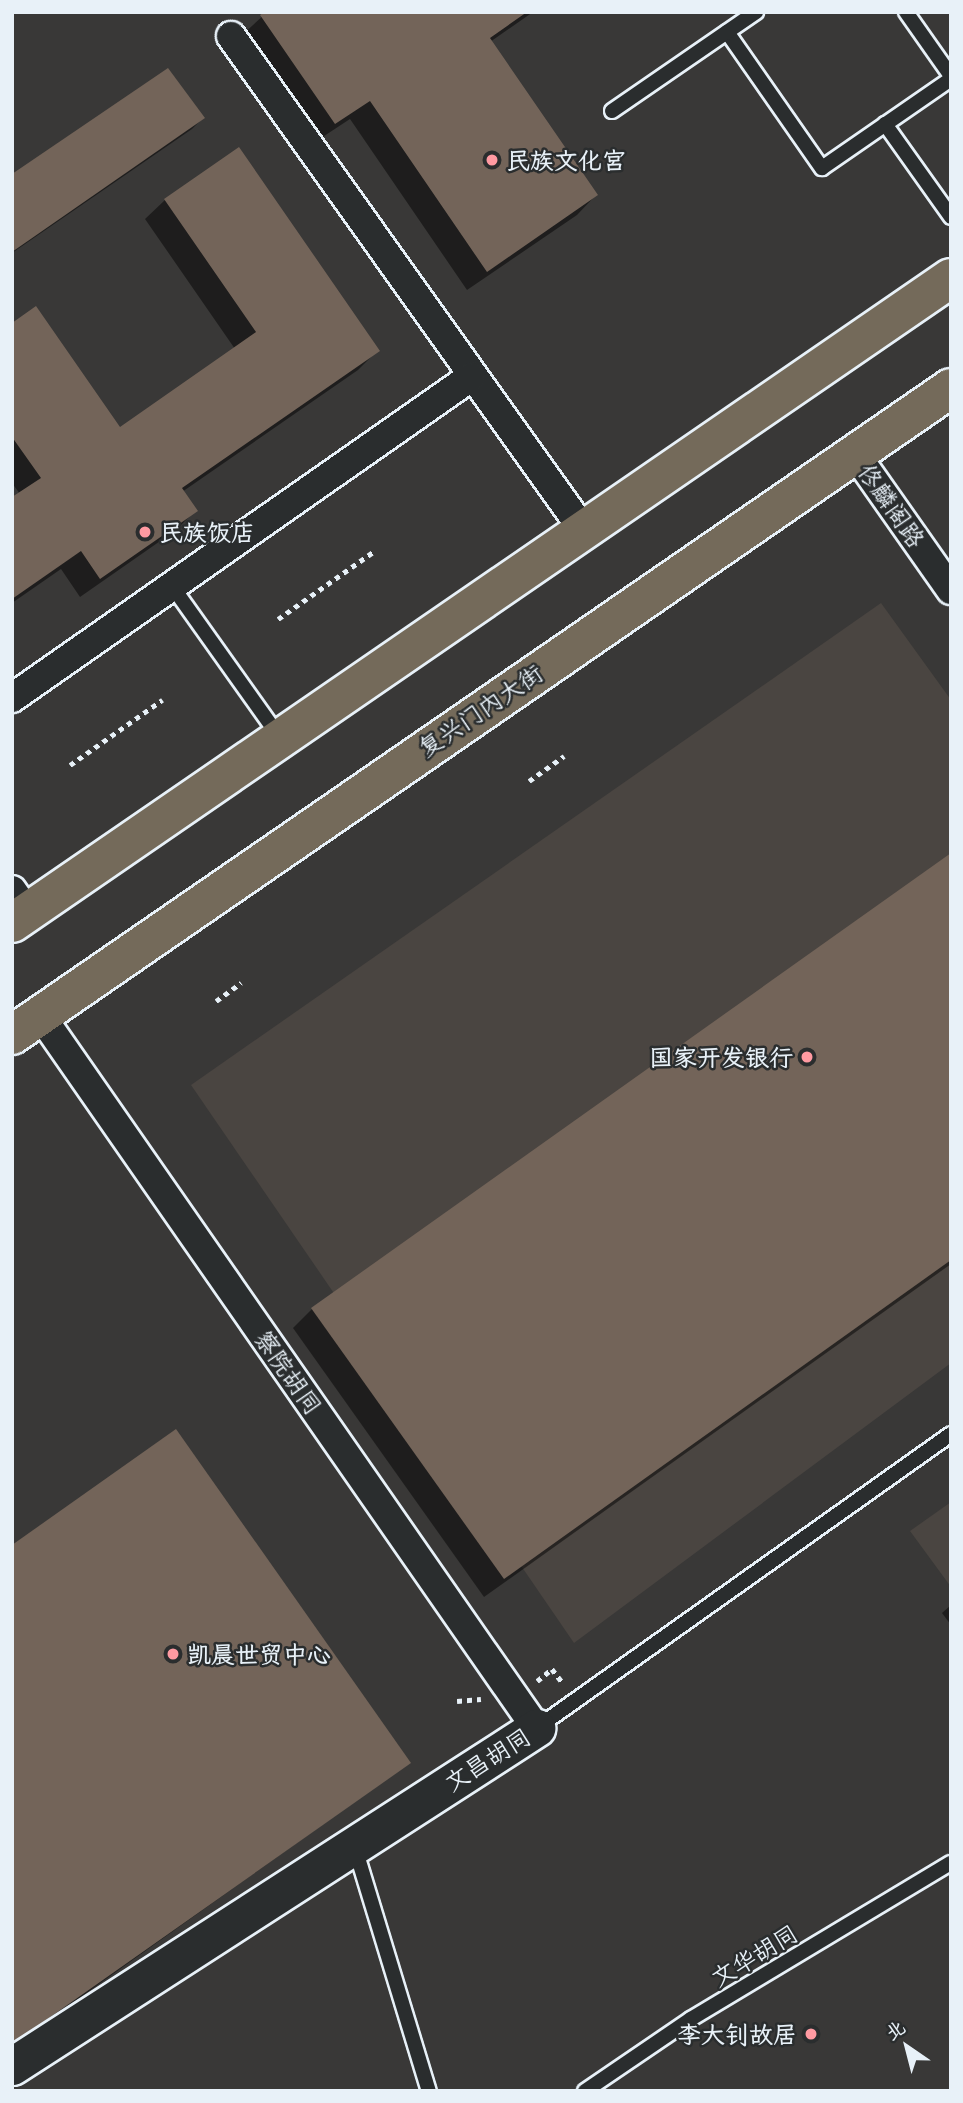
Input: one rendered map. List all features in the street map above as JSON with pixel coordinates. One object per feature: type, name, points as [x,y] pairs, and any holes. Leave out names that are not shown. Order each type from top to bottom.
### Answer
[{"type":"highway","points":[[18,909],[280,738],[582,528],[951,278]]},
{"type":"highway","name":"复兴门内大街","points":[[27,1026],[951,388]]},
{"type":"street","points":[[231,36],[471,377],[582,528]]},
{"type":"street","points":[[12,698],[471,377]]},
{"type":"street","name":"佟麟阁路","points":[[856,454],[951,590]]},
{"type":"street","name":"察院胡同","points":[[27,1026],[536,1728]]},
{"type":"street","name":"文昌胡同","points":[[12,2066],[536,1728]]},
{"type":"lane","points":[[612,111],[756,12]]},
{"type":"lane","points":[[727,32],[822,168],[951,77],[906,12]]},
{"type":"lane","points":[[885,124],[951,217]]},
{"type":"lane","points":[[172,586],[280,738]]},
{"type":"lane","name":"文昌胡同","points":[[536,1728],[951,1434]]},
{"type":"lane","points":[[354,1843],[429,2091]]},
{"type":"lane","name":"文华胡同","points":[[585,2091],[691,2019],[951,1863]]},
{"type":"path","points":[[278,619],[373,552]]},
{"type":"path","points":[[70,765],[162,700]]},
{"type":"path","points":[[529,780],[564,756]]},
{"type":"path","points":[[216,1000],[242,983]]},
{"type":"shaded area","points":[[881,603],[951,700],[951,1363],[574,1643],[191,1085]]},
{"type":"shaded area","points":[[951,1502],[951,1587],[910,1531]]},
{"type":"building","name":"民族文化宫","points":[[264,12],[527,12],[490,38],[598,195],[487,272],[370,101],[335,124],[260,15]]},
{"type":"building","points":[[168,68],[205,118],[12,252],[12,174]]},
{"type":"building","name":"民族饭店","points":[[239,147],[380,351],[182,488],[198,511],[100,579],[81,551],[12,599],[12,497],[41,478],[12,437],[12,323],[36,306],[120,427],[256,332],[164,199]]},
{"type":"building","name":"国家开发银行","points":[[951,853],[951,1260],[504,1579],[311,1308]]},
{"type":"building","name":"凯晨世贸中心","points":[[176,1429],[411,1763],[12,2044],[12,1545]]},
{"type":"place","name":"民族文化宫","points":[[492,160]]},
{"type":"place","name":"民族饭店","points":[[145,532]]},
{"type":"place","name":"国家开发银行","points":[[807,1057]]},
{"type":"place","name":"凯晨世贸中心","points":[[173,1654]]},
{"type":"place","name":"李大钊故居","points":[[811,2034]]}]
